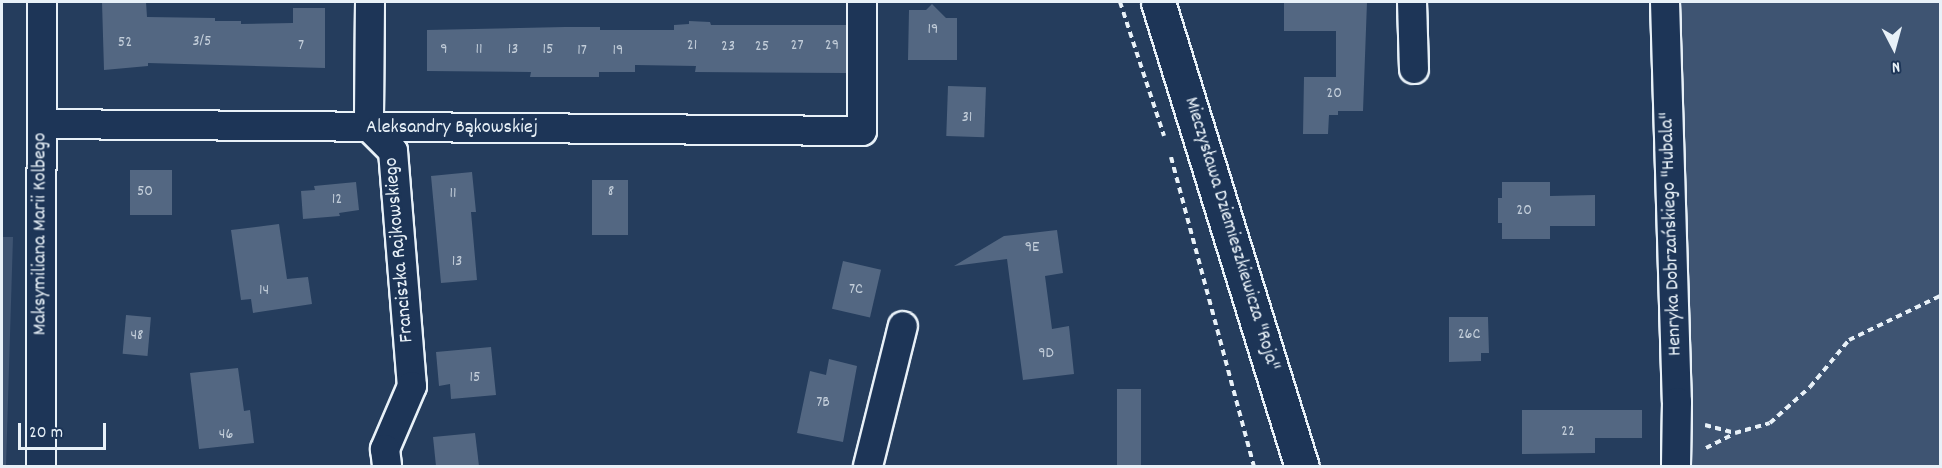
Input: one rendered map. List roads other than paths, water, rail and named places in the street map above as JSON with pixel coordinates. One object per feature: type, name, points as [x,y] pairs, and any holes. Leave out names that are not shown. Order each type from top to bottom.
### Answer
[{"type":"main road","name":"Mieczysława Dziemieszkiewicza \"Roja\"","points":[[1158,2],[1302,466]]},
{"type":"street","name":"Maksymiliana Marii Kolbego","points":[[41,466],[42,2]]},
{"type":"street","points":[[369,127],[370,2]]},
{"type":"street","name":"Aleksandry Bąkowskiej","points":[[42,124],[862,131],[862,2]]},
{"type":"street","points":[[1412,2],[1414,69]]},
{"type":"street","name":"Henryka Dobrzańskiego \"Hubala\"","points":[[1665,2],[1677,402],[1676,466]]},
{"type":"street","name":"Franciszka Rajkowskiego","points":[[369,127],[393,151],[412,386],[385,449],[387,466]]},
{"type":"street","points":[[868,466],[903,326]]}]
